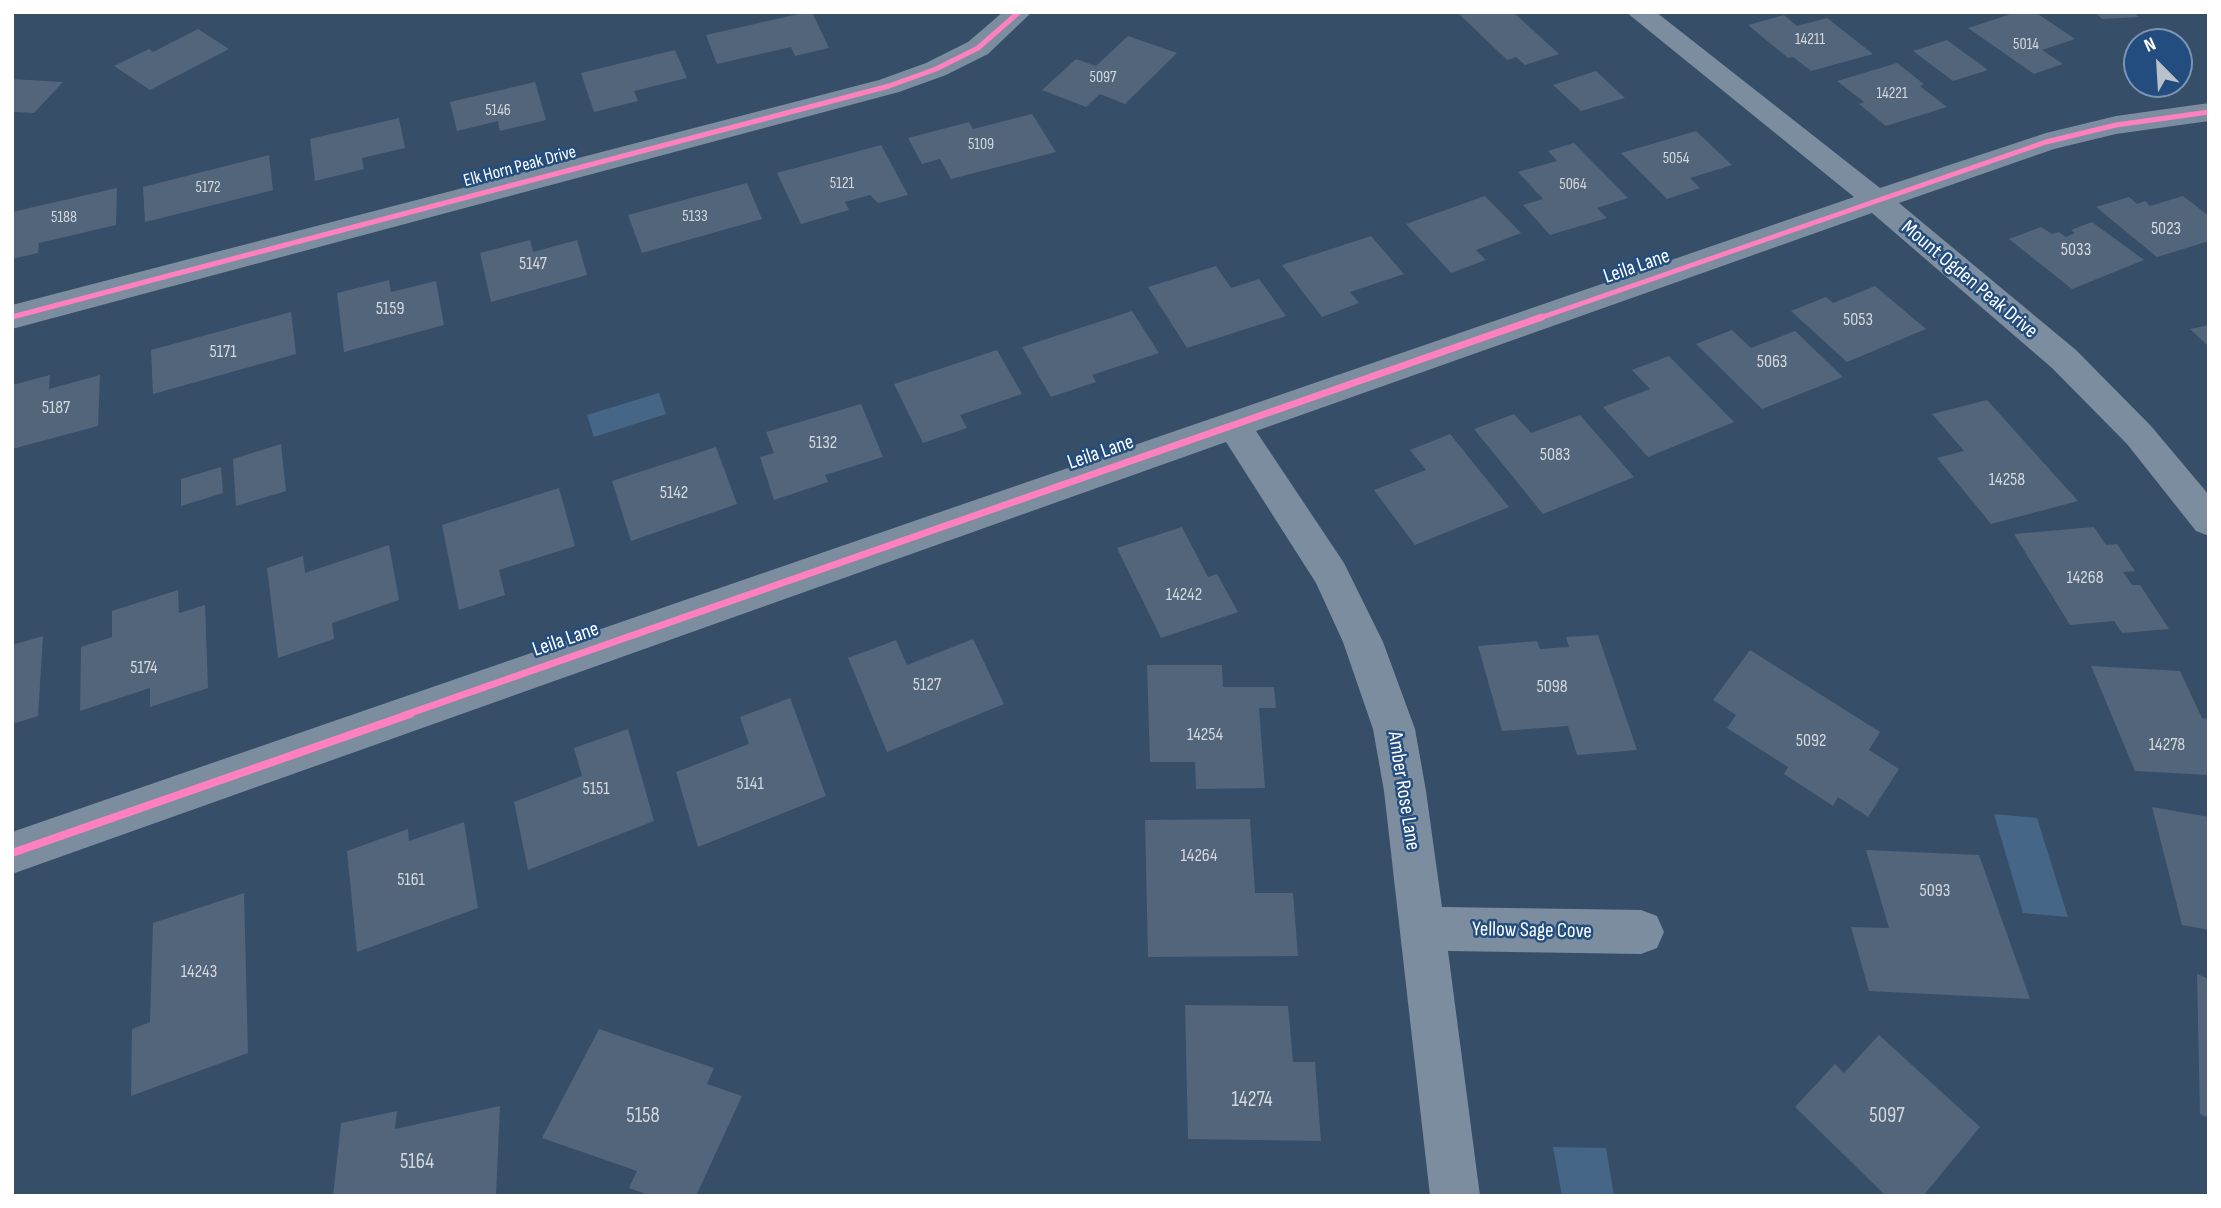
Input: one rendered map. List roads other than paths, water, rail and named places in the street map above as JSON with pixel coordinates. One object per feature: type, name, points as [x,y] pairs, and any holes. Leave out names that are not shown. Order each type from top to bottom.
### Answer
[{"type":"street","name":"Elk Horn Peak Drive","points":[[12,317],[889,86],[936,69],[978,48],[1019,12]]},
{"type":"street","name":"Mount Ogden Peak Drive","points":[[1639,12],[1693,57],[1726,78],[2064,359],[2139,435],[2209,521]]},
{"type":"street","name":"Leila Lane","points":[[12,853],[2046,142],[2116,125],[2209,112]]},
{"type":"street","name":"Amber Rose Lane","points":[[1233,425],[1331,574],[1378,682],[1394,729],[1405,791],[1455,1196]]},
{"type":"street","name":"Yellow Sage Cove","points":[[1423,929],[1641,932]]},
{"type":"water","points":[[659,393],[666,414],[594,437],[587,415]]},
{"type":"water","points":[[1994,814],[2037,818],[2068,917],[2023,913]]},
{"type":"water","points":[[1553,1147],[1606,1148],[1614,1196],[1562,1196]]}]
